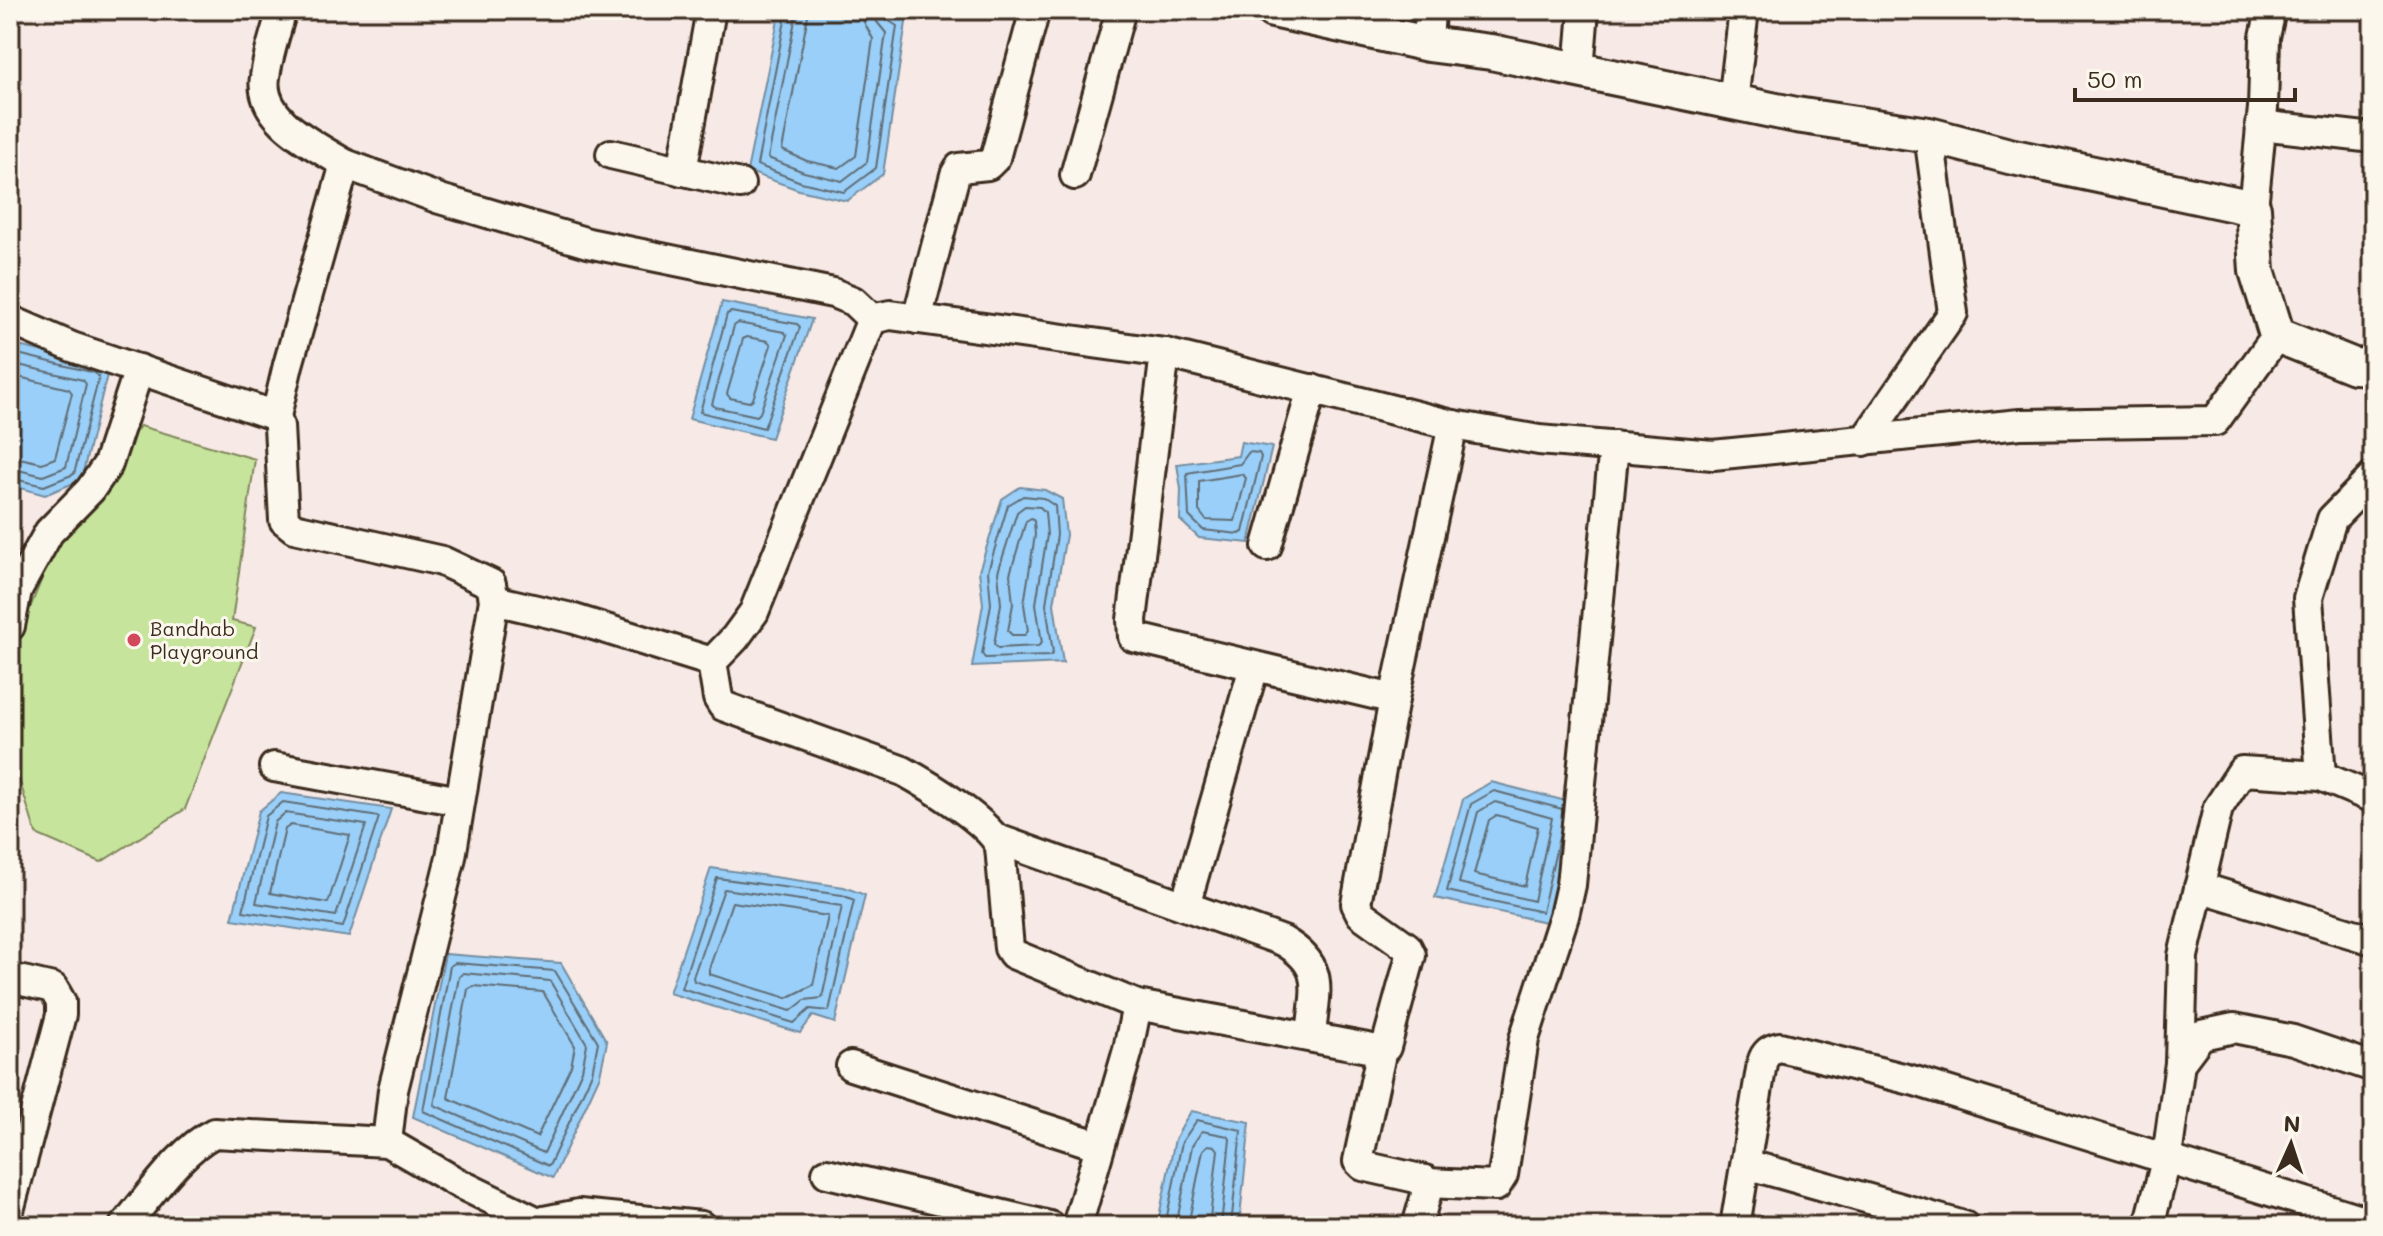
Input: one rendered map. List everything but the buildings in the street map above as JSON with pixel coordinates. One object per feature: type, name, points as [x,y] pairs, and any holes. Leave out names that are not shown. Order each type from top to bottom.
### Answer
[{"type":"street","points":[[282,10],[265,78],[267,98],[286,126],[345,164],[440,199],[588,243],[833,293],[853,301],[872,319]]},
{"type":"street","points":[[682,171],[711,10]]},
{"type":"street","points":[[917,319],[955,175],[959,168],[988,165],[995,158],[1035,10]]},
{"type":"street","points":[[1075,175],[1121,10]]},
{"type":"street","points":[[1273,10],[1428,44],[1491,52],[1796,115],[1929,135],[2009,156],[2253,208]]},
{"type":"street","points":[[1428,44],[1430,10]]},
{"type":"street","points":[[1579,70],[1584,10]]},
{"type":"street","points":[[1733,102],[1744,10]]},
{"type":"street","points":[[2271,10],[2265,37],[2263,108],[2253,208],[2257,271],[2277,335]]},
{"type":"street","points":[[2260,125],[2373,138]]},
{"type":"street","points":[[1864,441],[1953,313],[1929,135]]},
{"type":"street","points":[[611,154],[740,184]]},
{"type":"street","points":[[345,164],[276,416],[284,520],[294,528],[442,561],[491,584],[494,600],[451,857],[393,1090],[387,1142]]},
{"type":"street","points":[[872,319],[890,315],[1165,353],[1453,425],[1539,440],[1713,455],[2020,424],[2215,421],[2277,335]]},
{"type":"street","points":[[712,662],[754,612],[872,319]]},
{"type":"street","points":[[10,320],[72,347],[276,416]]},
{"type":"street","points":[[2277,335],[2354,366],[2373,367]]},
{"type":"street","points":[[1165,353],[1132,635],[1138,640],[1394,699]]},
{"type":"street","points":[[10,626],[14,592],[49,532],[90,490],[108,464],[139,369]]},
{"type":"street","points":[[1267,546],[1312,389]]},
{"type":"street","points":[[1417,1226],[1426,1195],[1426,1183],[1422,1178],[1363,1166],[1358,1161],[1382,1049],[1386,1047],[1411,955],[1407,947],[1361,914],[1356,904],[1394,699],[1453,425]]},
{"type":"street","points":[[1426,1183],[1496,1186],[1503,1175],[1524,1039],[1571,885],[1614,446]]},
{"type":"street","points":[[2321,776],[2308,598],[2332,519],[2373,477]]},
{"type":"street","points":[[494,600],[571,618],[712,662]]},
{"type":"street","points":[[712,662],[718,698],[723,706],[903,771],[993,833],[1000,847],[1009,948],[1013,954],[1137,1005],[1382,1049]]},
{"type":"street","points":[[1185,906],[1254,667]]},
{"type":"street","points":[[274,767],[460,801]]},
{"type":"street","points":[[2149,1226],[2167,1157],[2180,1063],[2183,956],[2218,808],[2242,771],[2321,776],[2373,798]]},
{"type":"street","points":[[997,839],[1283,941],[1301,951],[1311,963],[1315,975],[1311,1037]]},
{"type":"street","points":[[2199,887],[2373,940]]},
{"type":"street","points":[[10,978],[47,985],[57,992],[61,1015],[10,1207]]},
{"type":"street","points":[[1077,1226],[1128,1050],[1137,1005]]},
{"type":"street","points":[[2180,1063],[2201,1035],[2234,1028],[2293,1040],[2373,1067]]},
{"type":"street","points":[[1735,1226],[1762,1063],[1765,1053],[1780,1047],[1915,1081],[2167,1157],[2364,1223]]},
{"type":"street","points":[[851,1066],[1100,1146]]},
{"type":"street","points":[[124,1226],[184,1156],[201,1139],[214,1133],[387,1142],[458,1183],[543,1224],[579,1214],[701,1226]]},
{"type":"street","points":[[1746,1164],[1964,1226]]},
{"type":"street","points":[[827,1173],[1050,1226]]},
{"type":"green space","name":"Bandhab Playground","points":[[140,426],[255,459],[232,621],[256,627],[185,809],[101,862],[36,834],[10,750],[12,653],[57,541]]},
{"type":"water","points":[[780,10],[859,10],[907,16],[883,174],[847,201],[799,190],[747,171]]},
{"type":"water","points":[[722,302],[812,319],[771,438],[689,419]]},
{"type":"water","points":[[10,344],[109,367],[81,480],[45,495],[10,485]]},
{"type":"water","points":[[1241,442],[1272,447],[1249,543],[1199,538],[1180,520],[1181,489],[1177,464],[1238,456]]},
{"type":"water","points":[[1020,487],[1045,490],[1062,499],[1066,535],[1054,604],[1063,663],[972,667],[983,604],[979,571],[1002,499]]},
{"type":"water","points":[[1491,782],[1574,803],[1550,923],[1435,898],[1463,799]]},
{"type":"water","points":[[281,793],[391,809],[349,937],[232,919],[259,811]]},
{"type":"water","points":[[711,868],[844,887],[865,895],[835,1023],[813,1016],[800,1033],[669,993]]},
{"type":"water","points":[[445,954],[561,963],[607,1042],[600,1075],[553,1178],[413,1117]]},
{"type":"water","points":[[1191,1111],[1250,1122],[1239,1226],[1157,1226],[1175,1139]]},
{"type":"place","name":"Bandhab Playground","points":[[134,640]]}]
